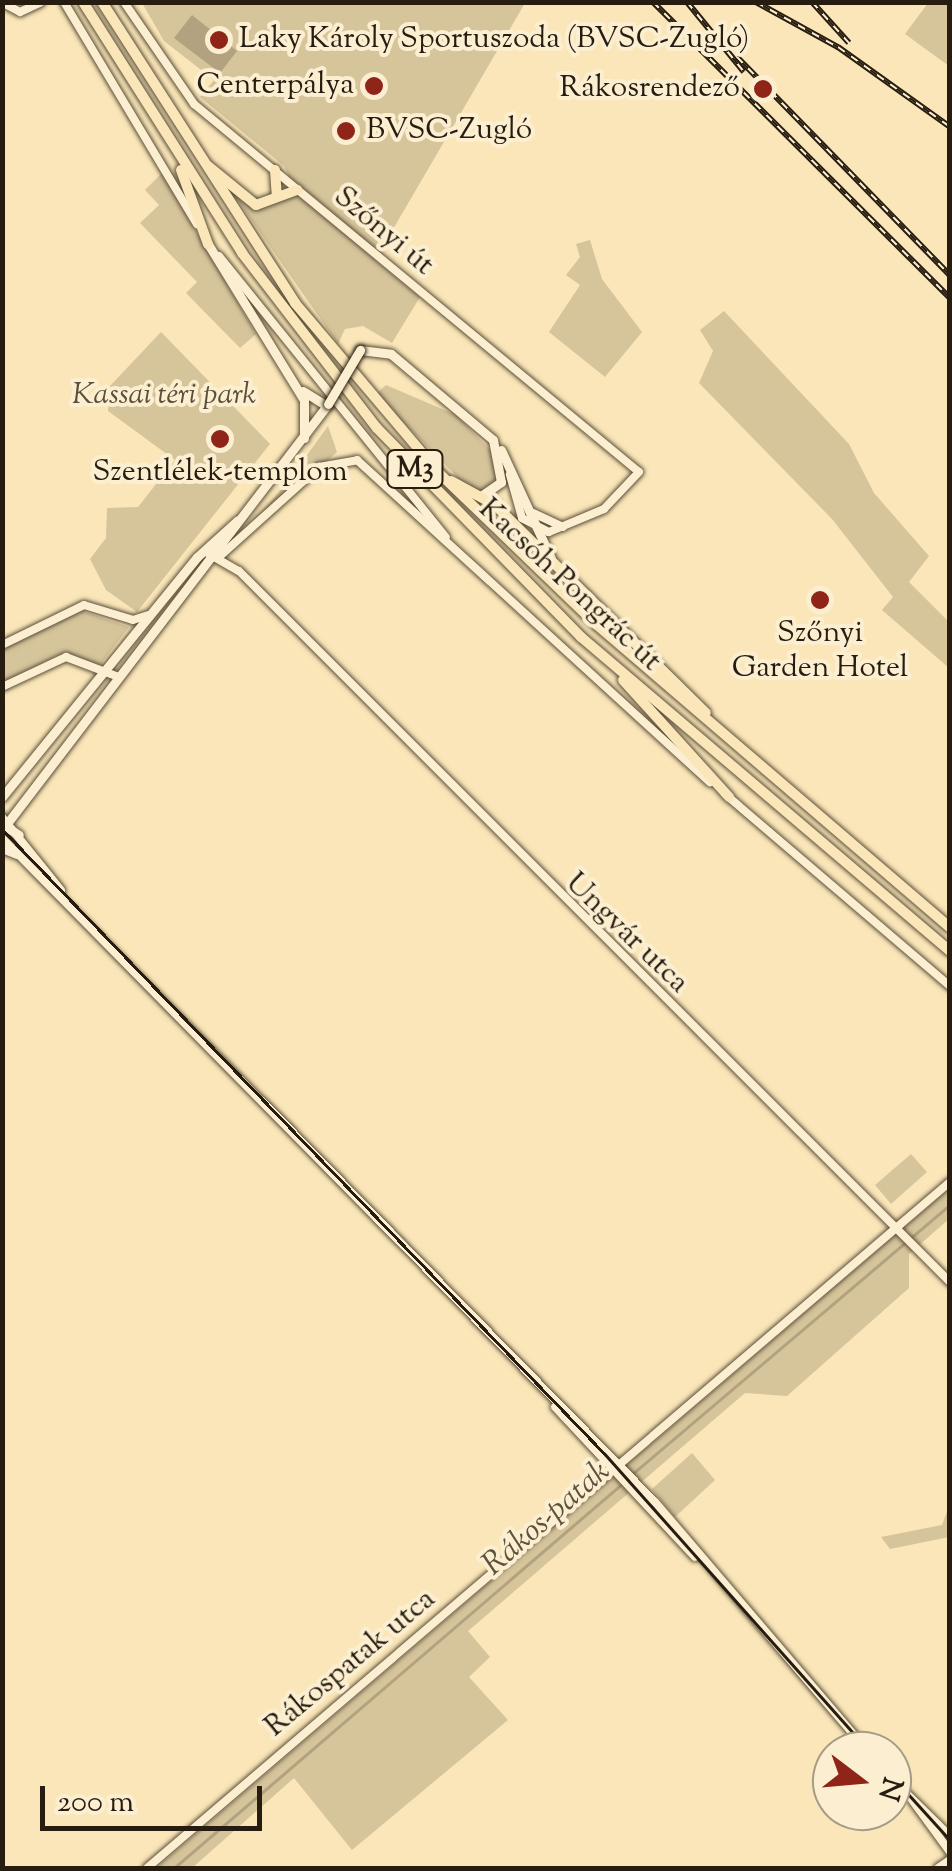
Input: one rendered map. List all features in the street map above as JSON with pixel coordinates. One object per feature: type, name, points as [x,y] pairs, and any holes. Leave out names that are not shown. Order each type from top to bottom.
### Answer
[{"type":"main road","name":"Kacsóh Pongrác út","points":[[82,2],[176,155],[377,428],[607,660],[950,950]]},
{"type":"main road","name":"Kacsóh Pongrác út","points":[[102,2],[200,160],[330,351],[440,474],[719,730],[950,928]]},
{"type":"main road","points":[[176,155],[208,244],[294,382],[308,416],[300,449]]},
{"type":"main road","points":[[200,160],[248,203],[298,190]]},
{"type":"main road","points":[[275,170],[277,196]]},
{"type":"main road","points":[[18,835],[4,826],[300,449],[360,350],[391,354],[496,445],[533,512],[552,562]]},
{"type":"main road","points":[[294,382],[327,405]]},
{"type":"main road","points":[[481,496],[501,482],[496,445]]},
{"type":"main road","points":[[440,474],[481,496],[719,730]]},
{"type":"main road","points":[[2,797],[196,556],[244,516]]},
{"type":"main road","points":[[607,660],[730,798]]},
{"type":"main road","points":[[2,786],[24,770]]},
{"type":"main road","points":[[2,848],[16,854]]},
{"type":"street","points":[[5,4],[20,12],[41,2]]},
{"type":"street","name":"Kacsóh Pongrác út","points":[[64,2],[208,244],[472,567]]},
{"type":"street","name":"Szőnyi út","points":[[124,2],[178,88],[639,472],[577,525]]},
{"type":"street","points":[[496,445],[522,518],[539,531],[560,532],[577,525]]},
{"type":"street","name":"Kacsóh Pongrác út","points":[[219,556],[333,460],[364,464],[472,567],[730,798],[950,986]]},
{"type":"street","points":[[533,512],[554,526],[577,525]]},
{"type":"street","points":[[552,562],[550,544],[560,532]]},
{"type":"street","points":[[196,556],[219,556]]},
{"type":"street","name":"Ungvár utca","points":[[219,556],[950,1282]]},
{"type":"street","points":[[2,644],[88,604],[134,620],[152,612]]},
{"type":"street","points":[[2,687],[66,657],[97,679],[120,677]]},
{"type":"street","points":[[4,826],[16,854],[64,894]]},
{"type":"street","points":[[18,835],[64,894],[619,1472],[850,1731]]},
{"type":"street","name":"Rákospatak utca","points":[[146,1868],[619,1472],[950,1182]]},
{"type":"street","points":[[912,1800],[950,1836]]},
{"type":"street","points":[[912,1800],[950,1852]]},
{"type":"street","points":[[938,1868],[950,1860]]},
{"type":"green space","name":"BVSC-Zugló","points":[[142,3],[525,3],[375,260],[420,297],[392,343],[363,326],[345,329],[338,344],[232,192],[258,209],[297,194],[284,166],[200,97],[214,80],[164,41]]},
{"type":"green space","points":[[928,3],[949,3],[949,66],[905,34]]},
{"type":"green space","points":[[162,173],[256,334],[240,348],[186,293],[197,282],[140,223],[159,205],[145,190]]},
{"type":"green space","points":[[590,240],[602,279],[642,332],[605,377],[549,332],[580,285],[566,275],[580,257],[576,244]]},
{"type":"green space","points":[[724,311],[849,444],[874,493],[929,556],[909,582],[949,622],[949,668],[882,610],[893,597],[832,519],[699,383],[713,351],[700,330]]},
{"type":"green space","name":"Kassai téri park","points":[[161,332],[270,444],[137,612],[106,590],[90,559],[106,538],[107,508],[138,507],[175,460],[108,411],[110,386]]},
{"type":"green space","points":[[386,385],[456,415],[494,454],[498,480],[482,493],[469,489],[376,394]]},
{"type":"green space","points":[[328,426],[337,452],[236,543],[289,480]]},
{"type":"green space","points":[[82,611],[129,627],[97,669],[58,655],[3,684],[3,646]]},
{"type":"green space","points":[[911,1154],[927,1172],[891,1204],[875,1185]]},
{"type":"green space","points":[[949,1189],[949,1219],[909,1254],[909,1288],[787,1396],[745,1393],[468,1631],[490,1657],[469,1677],[508,1720],[352,1850],[294,1778],[192,1868],[156,1868]]},
{"type":"green space","points":[[692,1453],[715,1480],[675,1517],[652,1489]]},
{"type":"green space","points":[[949,1506],[949,1537],[890,1549],[881,1537],[942,1525]]},
{"type":"shaded area","points":[[192,15],[237,51],[220,73],[174,38]]},
{"type":"waterway","name":"Rákos-patak","points":[[630,1476],[950,1205]]},
{"type":"waterway","name":"Rákos-patak","points":[[174,1868],[624,1482]]},
{"type":"tram line","points":[[2,829],[605,1454],[852,1731]]},
{"type":"tram line","points":[[912,1798],[950,1840]]},
{"type":"railway","points":[[653,2],[950,298]]},
{"type":"railway","points":[[687,2],[744,72]]},
{"type":"railway","points":[[756,2],[838,47],[950,127]]},
{"type":"railway","points":[[812,2],[849,43]]},
{"type":"railway","points":[[737,57],[950,275]]},
{"type":"place","name":"Laky Károly Sportuszoda (BVSC-Zugló)","points":[[219,40]]},
{"type":"place","name":"Centerpálya","points":[[374,86]]},
{"type":"place","name":"Rákosrendező","points":[[763,89]]},
{"type":"place","name":"BVSC-Zugló","points":[[346,131]]},
{"type":"place","name":"Szentlélek-templom","points":[[220,439]]},
{"type":"place","name":"Szőnyi Garden Hotel","points":[[820,600]]}]
